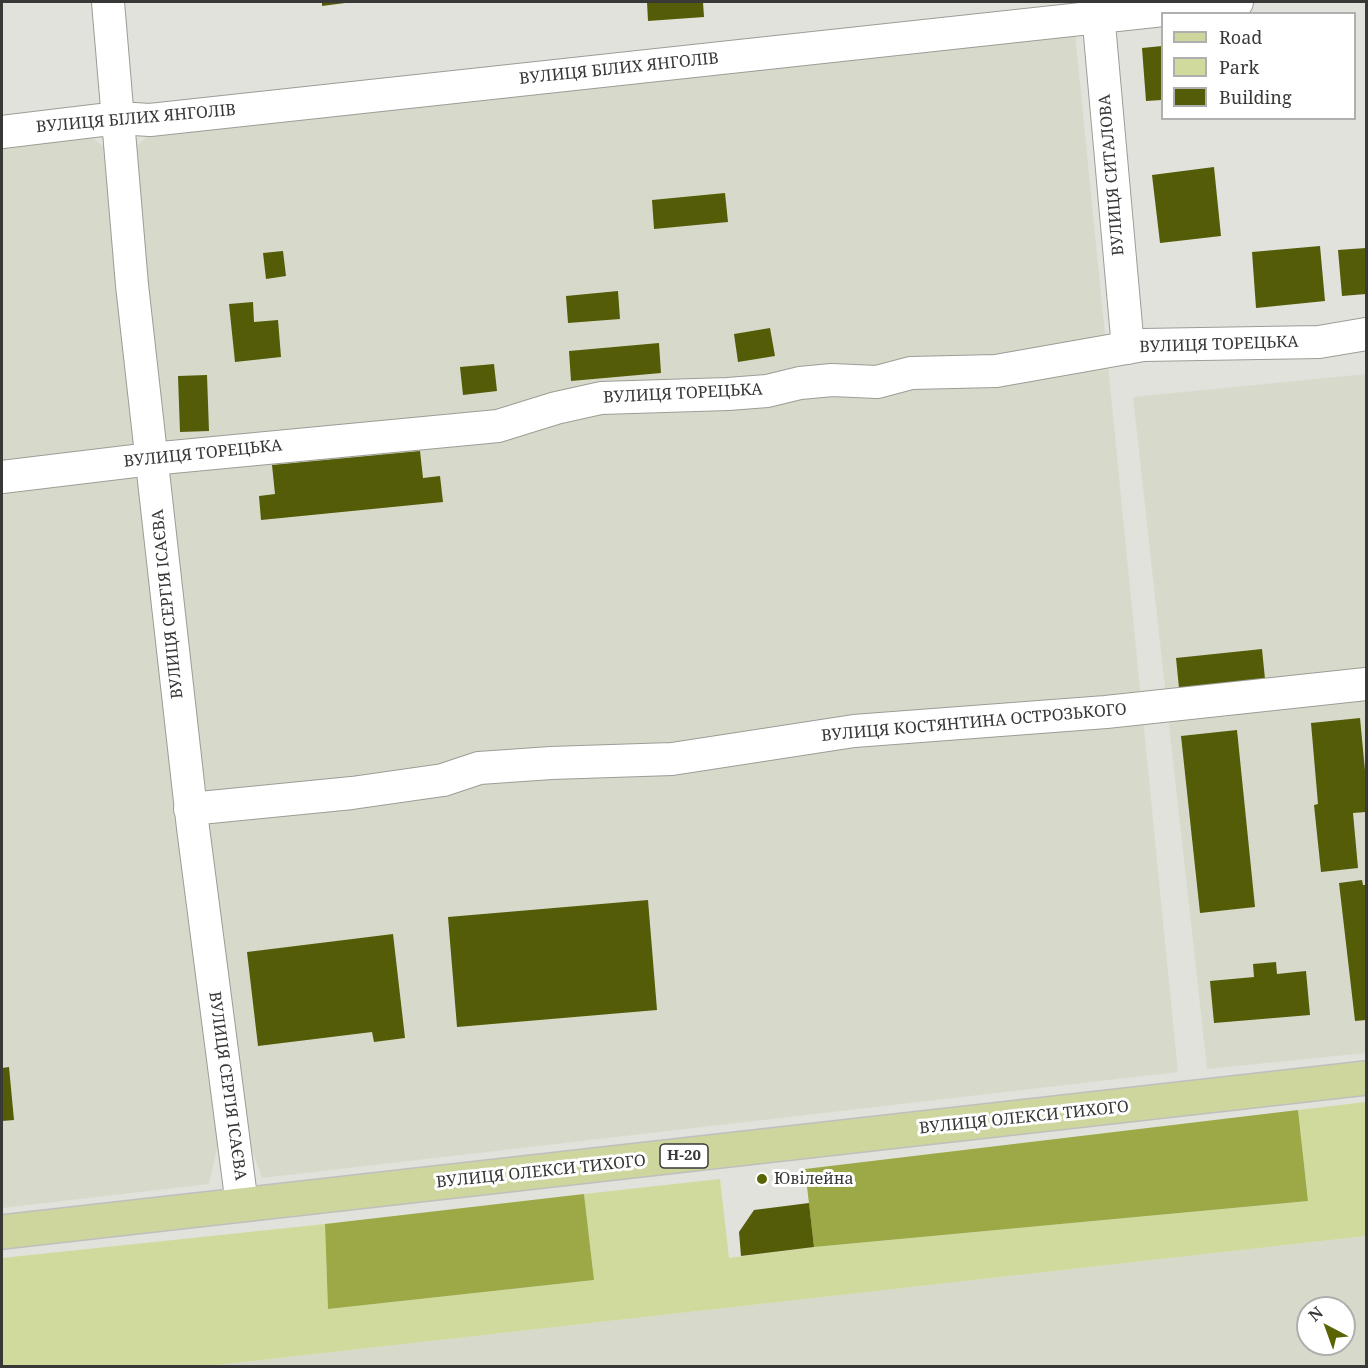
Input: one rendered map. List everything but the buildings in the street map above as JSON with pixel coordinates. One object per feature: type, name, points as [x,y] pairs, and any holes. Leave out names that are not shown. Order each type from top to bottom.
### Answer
[{"type":"main road","name":"ВУЛИЦЯ ОЛЕКСИ ТИХОГО","points":[[2,1232],[1366,1078]]},
{"type":"street","name":"ВУЛИЦЯ СЕРГІЯ ІСАЄВА","points":[[108,2],[132,285],[151,459],[190,809],[242,1205]]},
{"type":"street","name":"ВУЛИЦЯ БІЛИХ ЯНГОЛІВ","points":[[2,132],[118,118],[150,120],[1098,9],[1238,2]]},
{"type":"street","name":"ВУЛИЦЯ СИТАЛОВА","points":[[1098,9],[1128,348]]},
{"type":"street","name":"ВУЛИЦЯ ТОРЕЦЬКА","points":[[2,477],[151,459],[498,426],[556,408],[601,398],[728,394],[767,391],[800,382],[832,380],[877,382],[911,373],[996,371],[1143,345],[1319,342],[1366,334]]},
{"type":"street","name":"ВУЛИЦЯ КОСТЯНТИНА ОСТРОЗЬКОГО","points":[[190,809],[352,793],[443,780],[479,768],[672,759],[854,731],[1106,712],[1366,684]]},
{"type":"shaded area","points":[[1075,32],[1178,1072],[262,1178],[247,1136],[207,823],[146,282],[135,147],[152,133]]},
{"type":"shaded area","points":[[91,136],[106,149],[219,1140],[209,1184],[2,1208],[2,148]]},
{"type":"shaded area","points":[[1366,374],[1366,1053],[1207,1069],[1133,397]]},
{"type":"shaded area","points":[[1366,1236],[1366,1366],[208,1366]]},
{"type":"green space","points":[[1366,1102],[1366,1236],[208,1366],[2,1366],[2,1258],[325,1224],[328,1309],[594,1280],[584,1194],[720,1179],[729,1258],[814,1247],[1308,1201],[1298,1110]]},
{"type":"green space","points":[[1298,1110],[1308,1201],[814,1247],[805,1169]]},
{"type":"green space","points":[[584,1194],[594,1280],[328,1309],[325,1224]]},
{"type":"place","name":"Ювілейна","points":[[762,1179]]}]
